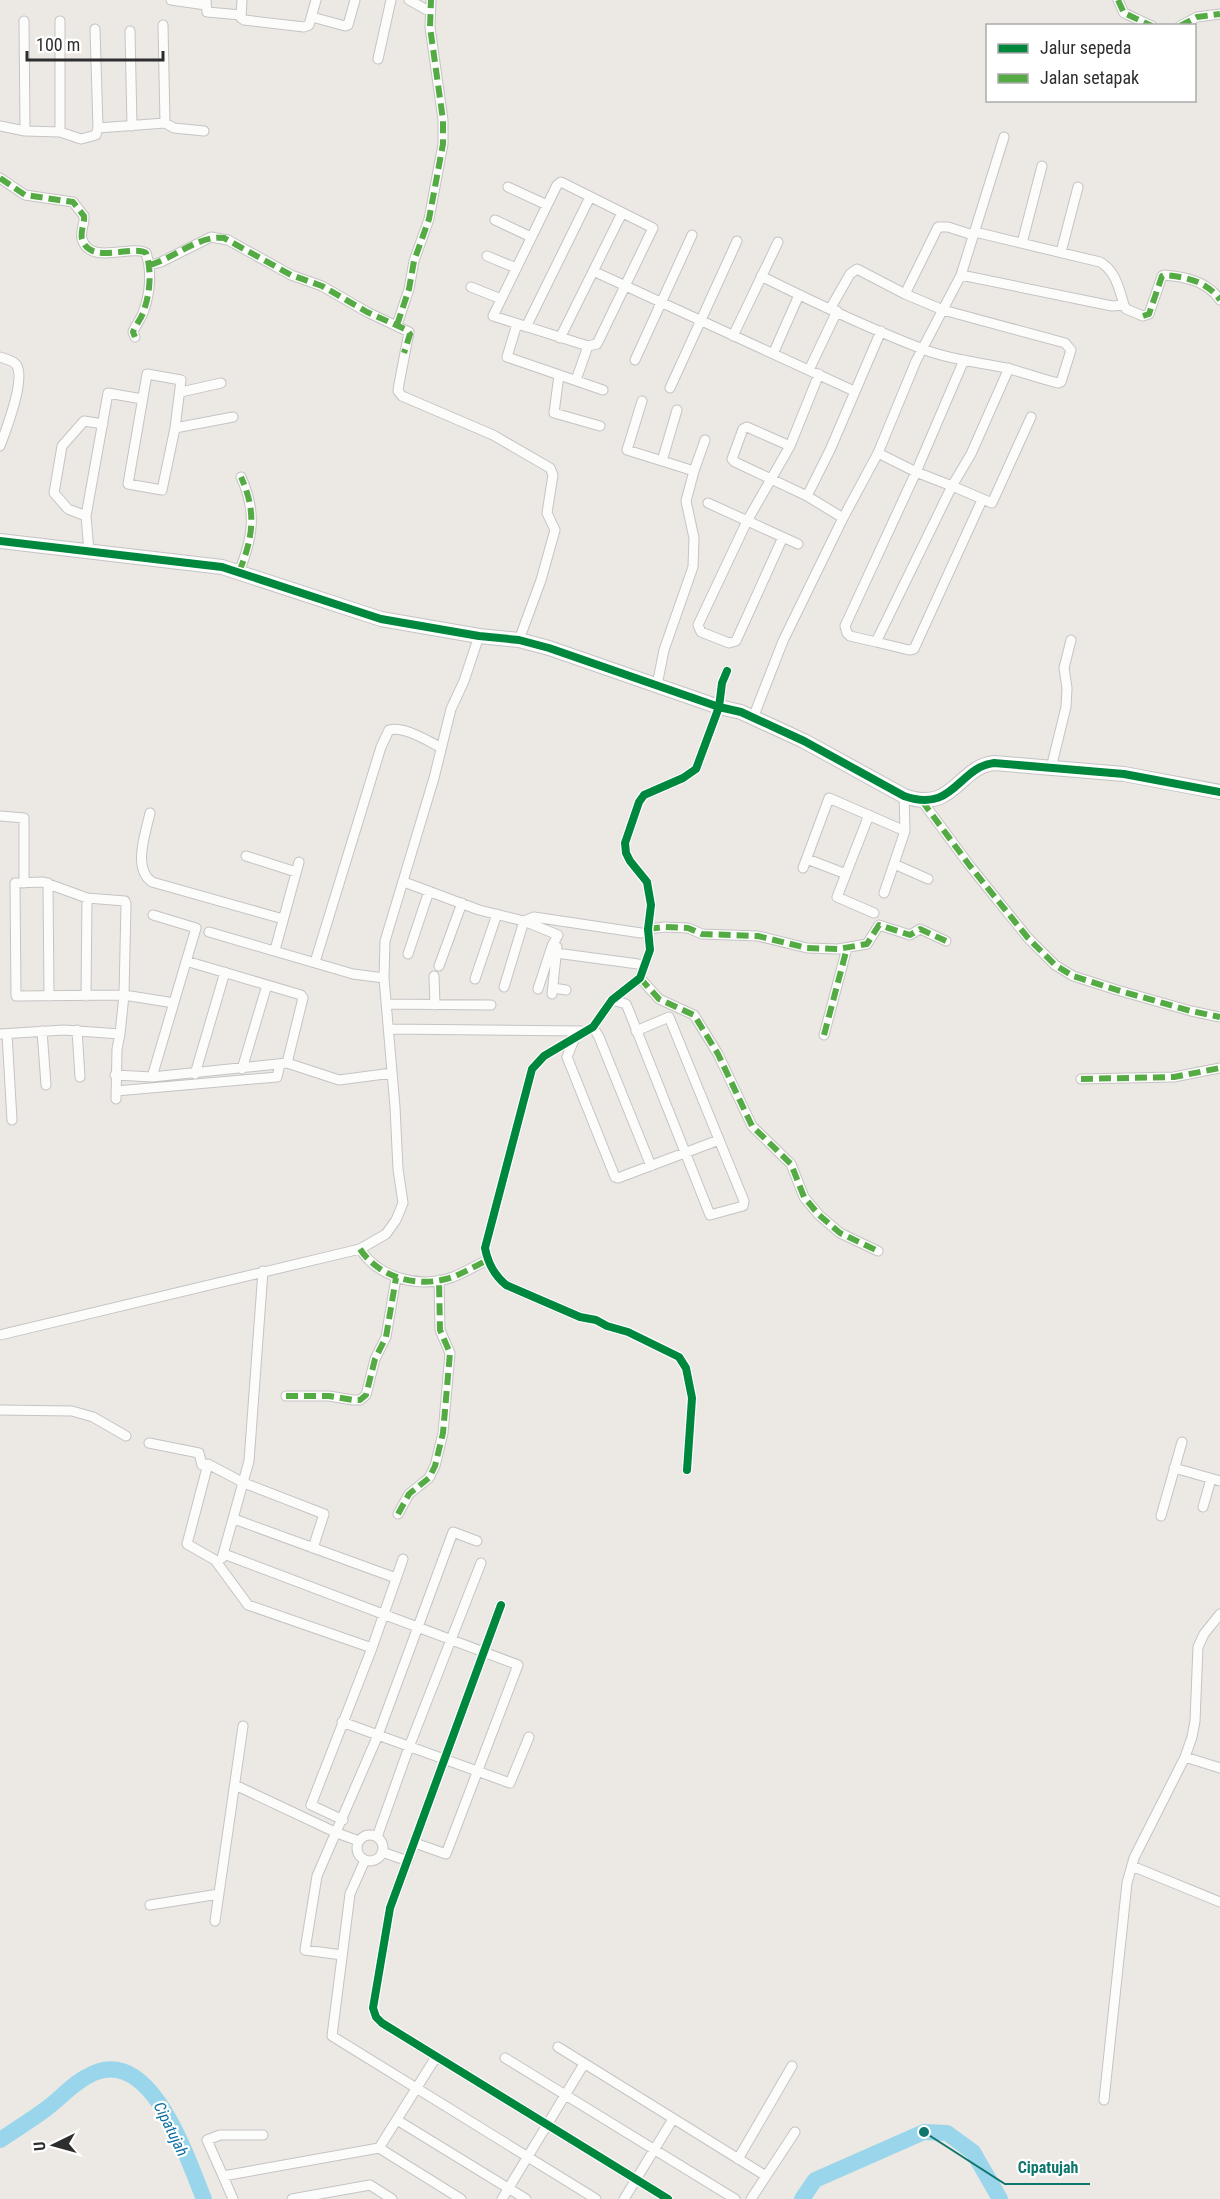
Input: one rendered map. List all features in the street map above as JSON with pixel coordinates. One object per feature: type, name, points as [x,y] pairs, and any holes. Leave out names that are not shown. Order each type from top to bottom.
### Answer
[{"type":"street","points":[[171,0],[206,2],[207,12],[241,15]]},
{"type":"street","points":[[242,0],[241,18],[246,21],[304,27],[309,25],[316,0]]},
{"type":"street","points":[[312,17],[348,25],[356,0]]},
{"type":"street","points":[[378,59],[391,0]]},
{"type":"street","points":[[397,325],[409,289],[414,261],[429,219],[443,144],[444,120],[429,11],[431,0]]},
{"type":"street","points":[[1118,0],[1124,13],[1148,24]]},
{"type":"street","points":[[412,1],[429,11]]},
{"type":"street","points":[[1184,24],[1197,17],[1220,14]]},
{"type":"street","points":[[24,21],[25,131]]},
{"type":"street","points":[[60,21],[60,132]]},
{"type":"street","points":[[163,25],[165,123]]},
{"type":"street","points":[[0,126],[25,131],[60,132],[81,139],[96,135],[98,128],[95,29]]},
{"type":"street","points":[[130,31],[132,126]]},
{"type":"street","points":[[98,128],[165,123],[174,128],[204,130]]},
{"type":"street","points":[[753,718],[783,641],[843,518],[878,453],[922,349],[961,275],[1004,137]]},
{"type":"street","points":[[1022,243],[1042,166]]},
{"type":"street","points":[[0,178],[25,195],[73,202],[84,216],[81,236],[88,248],[105,254],[137,250],[146,253],[150,265],[150,283],[145,309],[133,332],[135,338]]},
{"type":"street","points":[[561,182],[590,197],[653,228],[597,344],[588,346],[493,316],[557,185],[561,182]]},
{"type":"street","points":[[508,187],[547,205]]},
{"type":"street","points":[[1061,252],[1078,187]]},
{"type":"street","points":[[590,197],[507,357],[603,390]]},
{"type":"street","points":[[560,338],[622,213]]},
{"type":"street","points":[[495,220],[531,237]]},
{"type":"street","points":[[905,294],[938,227],[948,227],[1100,262],[1108,266],[1114,276],[1126,309],[1143,316],[1149,314],[1160,280],[1164,275],[1184,277],[1206,285],[1220,300]]},
{"type":"street","points":[[635,360],[692,235]]},
{"type":"street","points":[[150,265],[161,262],[211,237],[224,238],[291,275],[322,286],[367,312],[408,330],[410,334],[399,384],[399,394],[493,435],[552,470],[547,513],[555,530],[541,580],[519,640]]},
{"type":"street","points":[[670,388],[737,241]]},
{"type":"street","points":[[733,336],[777,242]]},
{"type":"street","points":[[487,256],[516,268]]},
{"type":"street","points":[[761,276],[799,295],[833,310],[922,349],[1009,368],[1058,383],[1064,376],[1071,350],[1065,343],[943,310],[905,294],[857,269],[850,274],[833,310],[790,446],[747,521],[698,625],[701,632],[729,643],[736,641],[783,537]]},
{"type":"street","points":[[593,271],[854,391]]},
{"type":"street","points":[[961,275],[1112,306],[1124,305]]},
{"type":"street","points":[[471,287],[501,299]]},
{"type":"street","points":[[773,354],[799,295]]},
{"type":"street","points":[[807,496],[830,450],[881,331]]},
{"type":"street","points":[[576,380],[588,346]]},
{"type":"street","points":[[0,357],[15,363],[18,367],[18,374],[17,394],[0,446]]},
{"type":"street","points":[[964,360],[916,472],[844,626],[850,636],[909,650],[914,649],[982,500]]},
{"type":"street","points":[[876,642],[952,486],[971,454],[1009,368]]},
{"type":"street","points":[[147,374],[181,380],[175,428],[162,490],[128,484],[142,399],[147,374]]},
{"type":"street","points":[[559,375],[554,413],[600,426]]},
{"type":"street","points":[[181,392],[221,383]]},
{"type":"street","points":[[89,551],[86,516],[108,393],[142,399]]},
{"type":"street","points":[[642,401],[627,450],[693,471]]},
{"type":"street","points":[[662,461],[677,410]]},
{"type":"street","points":[[175,428],[232,417]]},
{"type":"street","points":[[878,453],[989,503],[993,501],[1031,417]]},
{"type":"street","points":[[86,516],[68,509],[54,493],[62,446],[84,421],[103,424]]},
{"type":"street","points":[[790,446],[750,428],[743,429],[732,455],[733,460],[807,496],[843,518]]},
{"type":"street","points":[[657,685],[664,650],[694,560],[694,538],[686,501],[693,471],[705,440]]},
{"type":"street","points":[[239,572],[248,551],[252,516],[250,496],[241,477]]},
{"type":"street","points":[[708,503],[798,544]]},
{"type":"street","points":[[0,542],[222,567],[381,619],[479,636],[519,640],[753,718],[804,741],[904,796],[922,801],[952,791],[976,769],[987,764],[1003,763],[1124,774],[1220,792]]},
{"type":"street","points":[[0,1335],[360,1249],[387,1234],[403,1203],[398,1169],[384,978],[385,941],[434,778],[451,709],[464,681],[479,636]]},
{"type":"street","points":[[1051,768],[1065,707],[1067,688],[1064,668],[1071,640]]},
{"type":"street","points":[[687,1470],[692,1398],[686,1368],[679,1357],[628,1332],[596,1320],[580,1317],[506,1285],[497,1278],[487,1260],[485,1248],[532,1069],[544,1056],[576,1035],[590,1029],[612,1000],[640,978],[650,950],[645,931],[651,905],[647,882],[626,854],[625,843],[639,802],[644,795],[683,778],[696,769],[719,707],[722,683],[727,670]]},
{"type":"street","points":[[315,962],[381,747],[389,730],[394,729],[412,734],[440,747]]},
{"type":"street","points":[[884,893],[905,831],[904,796]]},
{"type":"street","points":[[846,874],[805,863],[829,798],[905,831]]},
{"type":"street","points":[[922,801],[970,866],[1028,938],[1055,965],[1073,976],[1117,990],[1220,1017]]},
{"type":"street","points":[[150,813],[142,856],[143,871],[148,879],[283,919]]},
{"type":"street","points":[[869,815],[837,897],[873,913]]},
{"type":"street","points":[[0,816],[24,818],[24,882]]},
{"type":"street","points":[[246,856],[298,867],[274,950]]},
{"type":"street","points":[[894,864],[928,879]]},
{"type":"street","points":[[404,882],[462,903],[524,921],[558,935]]},
{"type":"street","points":[[174,1003],[124,995],[17,997],[15,995],[15,883],[48,883],[87,898],[123,900],[126,904],[124,995],[117,1048],[116,1095],[277,1077],[303,998],[301,995],[186,961]]},
{"type":"street","points":[[48,883],[49,996]]},
{"type":"street","points":[[408,954],[429,891]]},
{"type":"street","points":[[86,996],[87,898]]},
{"type":"street","points":[[439,966],[462,903]]},
{"type":"street","points":[[475,979],[497,914]]},
{"type":"street","points":[[152,1077],[196,928],[153,915]]},
{"type":"street","points":[[524,921],[534,917],[645,931],[665,927],[688,928],[702,934],[758,936],[807,948],[846,948],[867,944],[879,925],[910,935],[920,929],[946,941]]},
{"type":"street","points":[[504,987],[524,921]]},
{"type":"street","points":[[559,921],[552,991],[566,990]]},
{"type":"street","points":[[209,932],[353,974],[384,978]]},
{"type":"street","points":[[538,989],[552,946],[558,935]]},
{"type":"street","points":[[824,1035],[846,948]]},
{"type":"street","points":[[556,953],[638,964]]},
{"type":"street","points":[[195,1074],[225,972]]},
{"type":"street","points":[[434,976],[435,1005]]},
{"type":"street","points":[[640,978],[659,999],[694,1015],[718,1054],[752,1126],[791,1164],[804,1197],[819,1215],[840,1233],[878,1251]]},
{"type":"street","points":[[242,1069],[267,984]]},
{"type":"street","points":[[612,1000],[626,1004],[636,1030],[710,1215],[743,1206],[744,1201],[669,1017],[636,1030]]},
{"type":"street","points":[[386,1004],[491,1005]]},
{"type":"street","points":[[389,1029],[590,1029],[599,1037],[651,1166]]},
{"type":"street","points":[[12,1120],[3,1034],[77,1030],[120,1034]]},
{"type":"street","points":[[77,1030],[80,1077]]},
{"type":"street","points":[[42,1031],[46,1085]]},
{"type":"street","points":[[576,1035],[567,1057],[615,1177],[618,1178],[719,1140]]},
{"type":"street","points":[[116,1075],[152,1077],[283,1064],[339,1080],[392,1073]]},
{"type":"street","points":[[265,1066],[266,1078]]},
{"type":"street","points":[[1081,1079],[1174,1077],[1220,1068]]},
{"type":"street","points":[[360,1249],[368,1261],[396,1278],[439,1280],[453,1277],[487,1260]]},
{"type":"street","points":[[219,1565],[249,1461],[263,1271]]},
{"type":"street","points":[[286,1396],[329,1396],[360,1400],[366,1395],[375,1359],[386,1337],[396,1278]]},
{"type":"street","points":[[398,1514],[409,1494],[429,1478],[435,1466],[443,1433],[450,1353],[441,1330],[439,1280]]},
{"type":"street","points":[[0,1410],[72,1411],[93,1418],[126,1436]]},
{"type":"street","points":[[149,1443],[199,1453],[201,1465],[208,1464],[244,1484],[324,1514],[313,1548]]},
{"type":"street","points":[[1161,1516],[1182,1443]]},
{"type":"street","points":[[208,1464],[187,1544],[215,1560],[248,1605],[372,1648]]},
{"type":"street","points":[[1174,1468],[1215,1480],[1203,1507]]},
{"type":"street","points":[[234,1519],[396,1578]]},
{"type":"street","points":[[342,1955],[305,1950],[317,1876],[378,1735],[453,1532],[477,1541]]},
{"type":"street","points":[[224,1554],[518,1665],[446,1854],[415,1843]]},
{"type":"street","points":[[343,1820],[311,1804],[372,1648],[403,1559]]},
{"type":"street","points":[[377,1837],[480,1563]]},
{"type":"street","points":[[501,1605],[390,1908],[373,2008],[382,2024],[668,2199]]},
{"type":"street","points":[[1104,2100],[1120,1942],[1132,1866],[1185,1757],[1195,1721],[1198,1647],[1204,1634],[1220,1614]]},
{"type":"street","points":[[342,1722],[510,1783],[529,1737]]},
{"type":"street","points":[[215,1920],[243,1726]]},
{"type":"street","points":[[1185,1757],[1220,1768]]},
{"type":"street","points":[[235,1785],[359,1842]]},
{"type":"street","points":[[365,1836],[377,1837],[382,1842],[382,1852],[376,1860],[365,1860],[358,1853],[359,1842],[365,1836]]},
{"type":"street","points":[[382,1852],[408,1861]]},
{"type":"street","points":[[365,1860],[350,1894],[332,2036],[596,2199]]},
{"type":"street","points":[[1132,1866],[1220,1902]]},
{"type":"street","points":[[150,1905],[219,1894]]},
{"type":"street","points":[[558,2047],[766,2176]]},
{"type":"street","points":[[380,2148],[436,2057]]},
{"type":"street","points":[[505,2058],[735,2199]]},
{"type":"street","points":[[502,2199],[584,2064]]},
{"type":"street","points":[[738,2159],[792,2066]]},
{"type":"street","points":[[624,2199],[673,2119]]},
{"type":"street","points":[[397,2120],[526,2199]]},
{"type":"street","points":[[751,2199],[795,2132]]},
{"type":"street","points":[[233,2199],[207,2140],[220,2135],[263,2135]]},
{"type":"street","points":[[223,2176],[380,2148],[461,2199]]},
{"type":"street","points":[[292,2199],[370,2185],[392,2199]]},
{"type":"waterway","name":"Cipatujah","points":[[0,2140],[46,2109],[87,2076],[115,2070],[134,2077],[151,2092],[165,2112],[178,2136],[204,2199]]},
{"type":"waterway","name":"Cipatujah","points":[[802,2199],[815,2180],[924,2132],[947,2133],[973,2152],[1000,2199]]},
{"type":"marked path","points":[[397,325],[409,289],[414,261],[429,219],[443,144],[443,120],[430,27],[431,0]]},
{"type":"marked path","points":[[1118,0],[1124,13],[1148,24]]},
{"type":"marked path","points":[[1184,24],[1197,17],[1220,14]]},
{"type":"marked path","points":[[0,178],[25,195],[73,202],[84,216],[82,239],[86,247],[93,251],[146,253],[150,274],[149,289],[143,313],[133,332],[135,337]]},
{"type":"marked path","points":[[150,265],[196,243],[224,238],[291,275],[322,286],[367,312],[407,330],[410,334],[404,353]]},
{"type":"marked path","points":[[1143,316],[1149,314],[1164,275],[1202,284],[1220,300]]},
{"type":"marked path","points":[[239,572],[247,548],[251,525],[249,502],[241,477]]},
{"type":"marked path","points":[[922,801],[970,866],[1028,938],[1055,965],[1073,976],[1117,990],[1220,1017]]},
{"type":"marked path","points":[[648,929],[688,928],[702,934],[758,936],[807,948],[838,949],[867,944],[879,925],[910,935],[920,929],[946,941]]},
{"type":"marked path","points":[[824,1035],[847,948]]},
{"type":"marked path","points":[[640,978],[659,999],[694,1015],[718,1054],[752,1126],[791,1164],[804,1197],[819,1215],[840,1233],[878,1251]]},
{"type":"marked path","points":[[1081,1079],[1174,1077],[1220,1068]]},
{"type":"marked path","points":[[360,1249],[368,1259],[389,1274],[414,1281],[427,1282],[453,1277],[487,1260]]},
{"type":"marked path","points":[[286,1396],[329,1396],[360,1400],[366,1395],[375,1359],[386,1337],[396,1278]]},
{"type":"marked path","points":[[398,1514],[409,1494],[429,1478],[435,1466],[443,1433],[450,1353],[440,1330],[439,1280]]},
{"type":"cycle path","points":[[0,541],[222,567],[381,619],[479,636],[519,640],[549,648],[719,707],[741,712],[804,741],[904,796],[921,800],[945,795],[972,772],[994,763],[1124,774],[1220,792]]},
{"type":"cycle path","points":[[687,1470],[692,1398],[686,1368],[679,1357],[628,1332],[596,1320],[580,1317],[506,1285],[492,1269],[485,1248],[532,1069],[544,1056],[593,1027],[612,1000],[640,978],[650,950],[648,929],[651,905],[647,882],[630,861],[625,843],[639,802],[644,795],[683,778],[696,769],[719,707],[722,683],[727,671]]},
{"type":"cycle path","points":[[501,1605],[390,1908],[373,2008],[376,2017],[382,2023],[668,2199]]},
{"type":"place","name":"Cipatujah","points":[[924,2132]]}]
